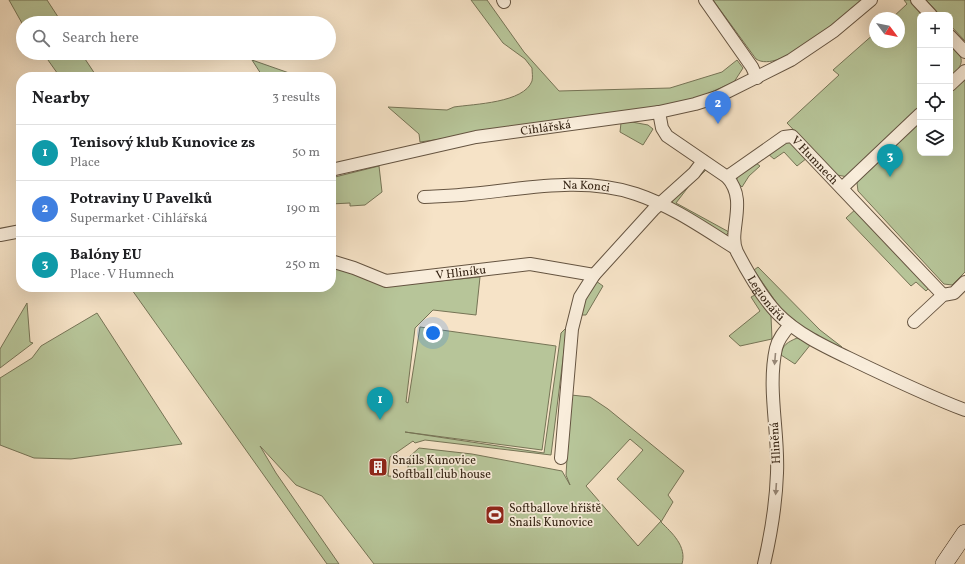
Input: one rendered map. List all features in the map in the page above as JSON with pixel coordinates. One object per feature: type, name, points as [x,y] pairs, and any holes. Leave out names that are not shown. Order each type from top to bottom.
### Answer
[{"type":"main road","points":[[944,564],[965,533]]},
{"type":"street","points":[[705,0],[752,67],[758,78]]},
{"type":"street","name":"Cihlářská","points":[[336,169],[476,137],[659,112],[706,101],[758,78],[816,45],[871,0]]},
{"type":"street","points":[[917,0],[928,12]]},
{"type":"street","points":[[953,39],[965,52]]},
{"type":"street","points":[[951,84],[965,70]]},
{"type":"street","points":[[659,112],[662,128],[667,136],[727,176],[733,185],[736,198],[735,248]]},
{"type":"street","name":"V Humnech","points":[[842,188],[917,117]]},
{"type":"street","name":"V Humnech","points":[[727,176],[784,137],[790,135],[943,295]]},
{"type":"street","points":[[561,458],[573,321],[580,297],[594,275],[660,203],[694,173],[703,161]]},
{"type":"street","name":"Na Konci","points":[[424,197],[469,194],[518,188],[585,184],[622,190],[660,203],[735,248]]},
{"type":"street","points":[[0,235],[16,232]]},
{"type":"street","name":"Legionářů","points":[[735,248],[768,302],[790,325],[842,355],[906,386],[965,410]]},
{"type":"street","name":"V Hliníku","points":[[336,263],[386,281],[530,264],[594,275]]},
{"type":"street","points":[[914,322],[943,295],[954,293],[965,282]]},
{"type":"street","name":"Hliněná","points":[[764,564],[772,532],[777,474],[774,425],[775,360],[778,342],[790,325]]},
{"type":"green space","points":[[9,0],[47,0],[57,16],[18,16]]},
{"type":"green space","points":[[471,0],[487,0],[524,52],[559,91],[670,88],[722,72],[737,60],[743,68],[734,82],[698,98],[643,110],[420,142],[419,134],[388,107],[447,110],[454,107],[498,101],[519,94],[527,88],[532,81],[532,68],[525,59],[503,43]]},
{"type":"green space","points":[[713,0],[862,0],[826,30],[795,52],[780,59],[767,62],[756,59]]},
{"type":"green space","points":[[904,0],[910,0],[921,12],[917,12],[917,112],[848,177],[837,175],[787,123],[839,75],[833,70],[869,38],[869,48],[905,48],[905,12],[898,12],[907,4]]},
{"type":"green space","points":[[926,0],[965,0],[965,41],[953,28],[953,12],[937,12]]},
{"type":"green space","points":[[953,45],[961,57],[961,65],[953,75]]},
{"type":"green space","points":[[48,60],[86,60],[94,72],[56,72]]},
{"type":"green space","points":[[252,60],[286,72],[260,72]]},
{"type":"green space","points":[[965,78],[965,272],[952,285],[944,284],[858,191],[857,183],[864,174],[917,124],[917,156],[953,156],[953,89]]},
{"type":"green space","points":[[632,122],[648,125],[653,129],[643,145],[620,132],[621,123]]},
{"type":"green space","points":[[783,142],[791,142],[807,158],[797,166],[784,152],[774,159],[768,154]]},
{"type":"green space","points":[[756,163],[760,166],[749,176],[742,187],[736,181],[738,176]]},
{"type":"green space","points":[[379,166],[382,192],[365,205],[350,206],[350,203],[336,204],[336,177]]},
{"type":"green space","points":[[704,168],[706,170],[689,186],[676,203],[729,232],[725,236],[672,205],[672,201]]},
{"type":"green space","points":[[857,208],[929,288],[926,291],[916,282],[911,286],[846,218]]},
{"type":"green space","points":[[758,267],[820,330],[842,347],[841,348],[808,331],[782,311],[754,270]]},
{"type":"green space","points":[[336,268],[349,270],[367,280],[388,286],[480,277],[476,315],[433,310],[415,328],[406,402],[408,403],[420,327],[556,346],[542,450],[405,432],[544,453],[561,333],[567,327],[551,455],[425,440],[415,443],[413,441],[390,457],[388,476],[407,477],[409,457],[419,448],[472,454],[562,471],[570,485],[566,475],[571,395],[590,397],[608,409],[684,471],[668,495],[673,502],[661,522],[678,540],[683,557],[682,564],[374,564],[322,496],[296,485],[260,446],[276,473],[339,564],[327,564],[133,292],[336,292]],"holes":[[[630,439],[643,450],[617,479],[661,521],[638,546],[586,486]]]},
{"type":"green space","points":[[596,281],[603,286],[586,315],[580,315],[585,301]]},
{"type":"green space","points":[[757,294],[771,316],[772,339],[740,346],[729,336],[760,311],[751,297]]},
{"type":"green space","points":[[27,303],[30,342],[33,343],[0,368],[0,349]]},
{"type":"green space","points":[[97,313],[182,444],[71,459],[34,458],[0,445],[0,378],[32,358],[41,346]]},
{"type":"green space","points":[[797,338],[811,344],[795,364],[781,355],[786,344]]},
{"type":"place","name":"Potraviny U Pavelků","points":[[718,124]]},
{"type":"place","name":"Balóny EU","points":[[890,177]]},
{"type":"place","name":"Tenisový klub Kunovice zs","points":[[380,420]]},
{"type":"place","name":"Snails Kunovice Softball club house","points":[[378,467]]},
{"type":"place","name":"Softballove hřiště Snails Kunovice","points":[[495,515]]}]
